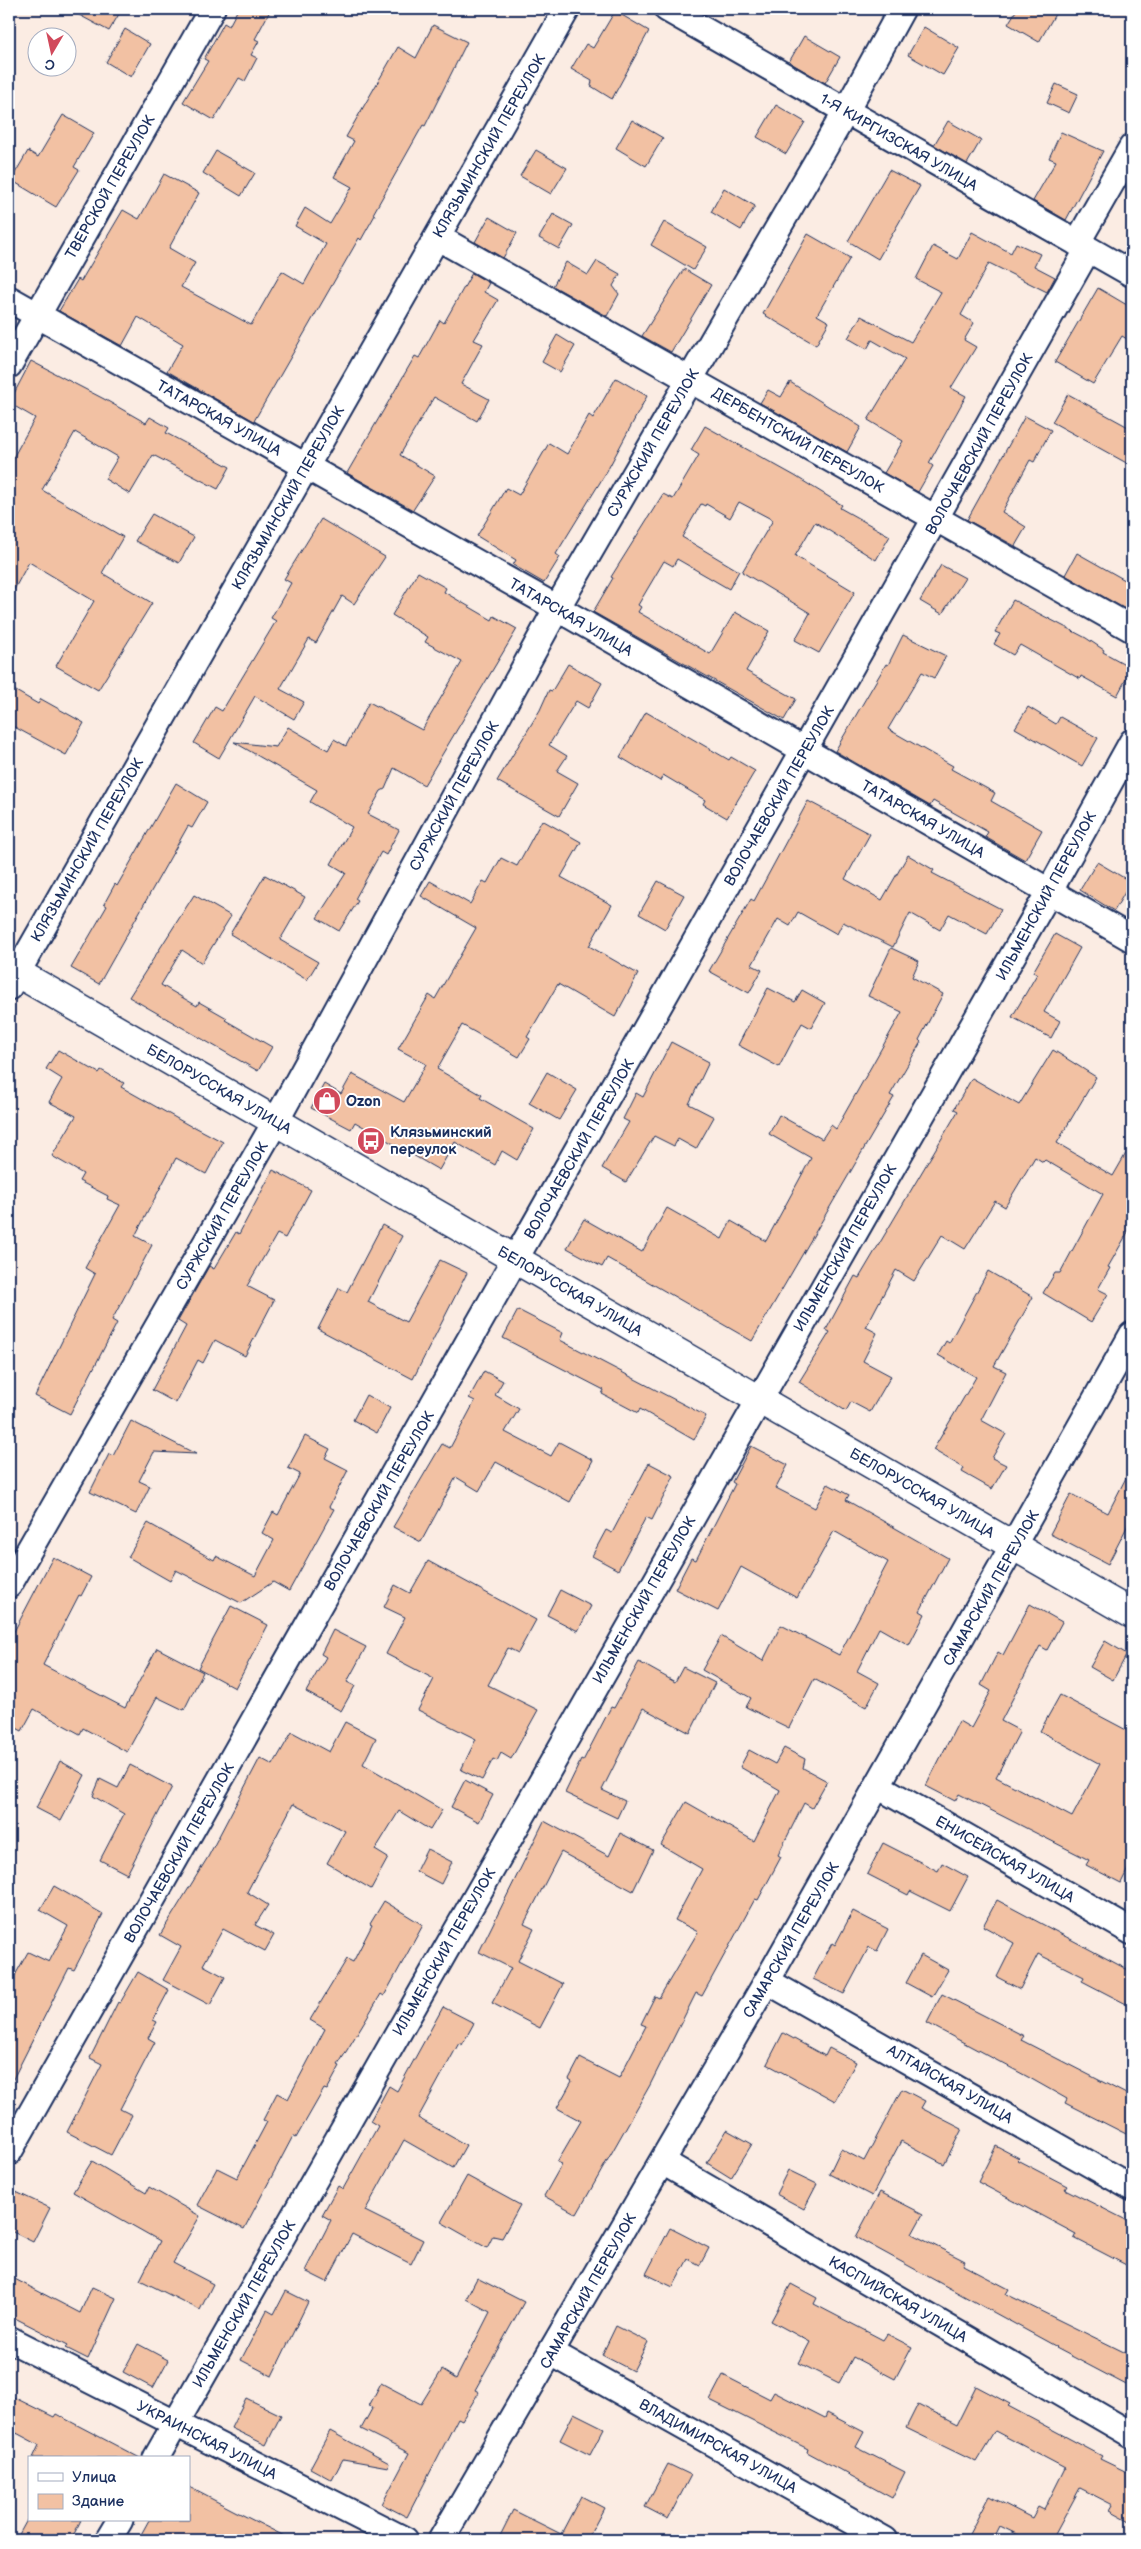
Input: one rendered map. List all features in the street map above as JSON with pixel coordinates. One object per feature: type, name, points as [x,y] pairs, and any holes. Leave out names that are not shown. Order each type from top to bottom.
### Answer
[{"type":"main road","name":"БЕЛОРУССКАЯ УЛИЦА","points":[[12,976],[276,1121],[1132,1614]]},
{"type":"street","name":"ТВЕРСКОЙ ПЕРЕУЛОК","points":[[9,365],[212,9]]},
{"type":"street","name":"КЛЯЗЬМИНСКИЙ ПЕРЕУЛОК","points":[[12,976],[567,9]]},
{"type":"street","name":"1-Я КИРГИЗСКАЯ УЛИЦА","points":[[666,9],[1132,274]]},
{"type":"street","name":"СУРЖСКИЙ ПЕРЕУЛОК","points":[[9,1585],[276,1121],[556,608],[846,111],[902,9]]},
{"type":"street","name":"ВОЛОЧАЕВСКИЙ ПЕРЕУЛОК","points":[[9,2152],[936,519],[1083,246],[1132,147]]},
{"type":"street","name":"ДЕРБЕНТСКИЙ ПЕРЕУЛОК","points":[[437,237],[1132,629]]},
{"type":"street","name":"ТАТАРСКАЯ УЛИЦА","points":[[9,299],[556,608],[1132,939]]},
{"type":"street","name":"ИЛЬМЕНСКИЙ ПЕРЕУЛОК","points":[[157,2456],[758,1399],[1049,892],[1132,742]]},
{"type":"street","name":"САМАРСКИЙ ПЕРЕУЛОК","points":[[441,2540],[768,1981],[1131,1341]]},
{"type":"street","name":"ЕНИСЕЙСКАЯ УЛИЦА","points":[[878,1786],[1132,1932]]},
{"type":"street","name":"АЛТАЙСКАЯ УЛИЦА","points":[[768,1981],[1132,2188]]},
{"type":"street","name":"КАСПИЙСКАЯ УЛИЦА","points":[[663,2162],[1132,2436]]},
{"type":"street","name":"УКРАИНСКАЯ УЛИЦА","points":[[9,2339],[405,2540]]},
{"type":"street","name":"ВЛАДИМИРСКАЯ УЛИЦА","points":[[552,2353],[885,2540]]},
{"type":"street","points":[[108,2540],[119,2522]]},
{"type":"building","points":[[68,9],[122,9],[109,31]]},
{"type":"building","points":[[238,9],[271,9],[255,39],[259,41],[251,55],[257,58],[245,81],[239,78],[214,120],[183,102],[208,61],[204,59],[224,23],[229,26]]},
{"type":"building","points":[[1017,9],[1058,9],[1039,42],[1008,24]]},
{"type":"building","points":[[615,11],[649,31],[612,99],[591,86],[592,81],[571,69],[586,44],[593,48]]},
{"type":"building","points":[[433,25],[467,42],[425,126],[423,125],[373,214],[375,215],[361,240],[359,238],[254,421],[167,371],[183,344],[138,317],[122,346],[59,311],[78,279],[81,281],[123,210],[139,219],[164,174],[199,193],[169,248],[195,263],[181,287],[251,325],[282,271],[304,284],[326,244],[295,226],[305,208],[330,224],[352,187],[334,177],[354,141],[346,137],[398,47],[416,58]]},
{"type":"building","points":[[924,27],[959,48],[943,75],[908,55]]},
{"type":"building","points":[[125,29],[150,44],[131,77],[106,62]]},
{"type":"building","points":[[804,36],[840,57],[825,83],[789,62]]},
{"type":"building","points":[[1056,84],[1078,94],[1069,113],[1047,103]]},
{"type":"building","points":[[776,105],[805,122],[786,154],[757,137]]},
{"type":"building","points":[[63,115],[94,133],[74,167],[79,170],[56,207],[11,180],[28,151],[38,157]]},
{"type":"building","points":[[632,120],[663,138],[646,166],[616,148]]},
{"type":"building","points":[[948,121],[981,140],[967,164],[934,145]]},
{"type":"building","points":[[1061,132],[1103,151],[1066,220],[1033,201],[1056,161],[1049,158]]},
{"type":"building","points":[[536,150],[567,168],[551,194],[520,176]]},
{"type":"building","points":[[216,151],[255,173],[241,196],[203,173]]},
{"type":"building","points":[[889,170],[920,186],[878,259],[848,241]]},
{"type":"building","points":[[724,188],[755,206],[741,230],[711,212]]},
{"type":"building","points":[[553,214],[573,225],[559,249],[539,238]]},
{"type":"building","points":[[489,217],[517,233],[503,258],[475,242]]},
{"type":"building","points":[[664,222],[707,247],[693,270],[651,245]]},
{"type":"building","points":[[972,232],[1011,253],[1016,243],[1040,254],[1034,266],[1055,277],[1047,292],[989,263],[961,315],[974,323],[964,340],[976,347],[951,388],[966,396],[929,463],[933,466],[918,492],[884,473],[903,441],[868,420],[905,359],[872,340],[867,349],[848,338],[861,316],[911,342],[941,292],[916,279],[933,246],[958,259]]},
{"type":"building","points":[[808,234],[850,258],[817,315],[829,322],[816,345],[763,314]]},
{"type":"building","points":[[597,261],[620,274],[613,286],[619,294],[607,316],[553,286],[566,262],[588,275]]},
{"type":"building","points":[[684,269],[711,285],[671,352],[642,336]]},
{"type":"building","points":[[472,273],[489,283],[484,292],[498,300],[474,340],[483,344],[461,384],[489,399],[477,421],[434,397],[400,455],[435,476],[413,510],[347,473],[415,356],[419,358],[440,320],[444,323]]},
{"type":"building","points":[[1098,288],[1132,308],[1132,342],[1122,336],[1093,384],[1055,362]]},
{"type":"building","points":[[557,335],[575,346],[560,372],[542,362]]},
{"type":"building","points":[[31,361],[146,423],[150,417],[169,428],[166,433],[230,467],[218,489],[153,455],[130,494],[105,479],[118,457],[75,432],[42,490],[123,537],[102,573],[152,603],[98,690],[56,666],[94,601],[29,562],[9,599],[9,465],[35,418],[9,403]]},
{"type":"building","points":[[616,378],[647,396],[607,471],[556,554],[560,557],[544,583],[513,565],[516,560],[477,536],[506,488],[519,495],[549,443],[567,454],[589,415],[593,418]]},
{"type":"building","points":[[790,382],[861,427],[847,452],[760,403],[768,390],[781,397]]},
{"type":"building","points":[[1068,394],[1132,429],[1132,466],[1052,422]]},
{"type":"building","points":[[1025,416],[1051,430],[1034,462],[1030,460],[1002,512],[1026,527],[1015,546],[967,520]]},
{"type":"building","points":[[705,426],[795,476],[842,505],[840,508],[890,536],[876,560],[815,522],[795,556],[855,592],[819,653],[795,640],[810,613],[742,572],[773,520],[739,502],[730,518],[706,504],[705,506],[701,504],[682,537],[739,571],[729,589],[677,559],[673,566],[664,561],[638,605],[641,607],[638,612],[710,654],[735,612],[769,631],[746,671],[796,699],[784,720],[593,612],[613,578],[611,577],[663,494],[673,499],[699,455],[691,450]]},
{"type":"building","points":[[152,514],[194,537],[179,563],[135,541]]},
{"type":"building","points":[[321,519],[385,557],[354,604],[342,596],[316,643],[309,639],[280,689],[304,702],[294,719],[255,696],[219,758],[194,743],[215,707],[222,711],[276,621],[271,618],[291,583],[284,579]]},
{"type":"building","points":[[1077,553],[1132,584],[1132,613],[1065,575]]},
{"type":"building","points":[[941,565],[965,578],[942,614],[920,601]]},
{"type":"building","points":[[418,572],[446,588],[444,592],[492,620],[494,616],[517,629],[424,785],[394,768],[385,789],[381,791],[368,814],[399,830],[386,855],[381,852],[355,899],[358,901],[339,931],[317,918],[346,873],[331,864],[352,827],[310,802],[317,790],[234,742],[276,747],[288,727],[328,750],[334,739],[346,746],[369,702],[422,730],[462,662],[425,642],[428,637],[392,615]]},
{"type":"building","points":[[1013,600],[1086,638],[1104,650],[1103,652],[1132,668],[1117,696],[1081,676],[1080,679],[1020,645],[1013,655],[994,644],[1000,634],[995,632]]},
{"type":"building","points":[[903,635],[946,656],[934,678],[922,672],[888,729],[953,766],[951,769],[995,793],[991,801],[1042,830],[1025,860],[985,837],[988,832],[933,801],[930,806],[835,751],[886,664],[888,665]]},
{"type":"building","points":[[568,664],[602,683],[588,708],[576,701],[549,745],[567,756],[557,771],[578,783],[559,816],[497,781],[540,710],[549,690],[552,691]]},
{"type":"building","points":[[9,687],[38,704],[41,699],[84,723],[66,755],[9,724]]},
{"type":"building","points":[[1028,707],[1056,724],[1060,717],[1098,738],[1082,766],[1015,728]]},
{"type":"building","points":[[646,712],[729,760],[731,757],[755,771],[727,818],[703,804],[705,800],[663,775],[660,781],[620,757]]},
{"type":"building","points":[[176,783],[207,802],[192,828],[188,826],[99,984],[71,968],[107,906],[104,904],[115,884],[117,886]]},
{"type":"building","points":[[808,801],[870,834],[845,879],[882,900],[908,855],[934,870],[932,873],[1001,909],[987,934],[949,914],[940,930],[910,913],[893,947],[843,922],[837,934],[798,912],[790,926],[778,919],[752,965],[762,970],[749,993],[709,971],[751,899],[754,901]]},
{"type":"building","points":[[542,820],[581,842],[561,877],[612,905],[589,946],[638,974],[615,1017],[558,984],[527,1037],[530,1039],[519,1057],[462,1025],[437,1069],[482,1095],[480,1098],[534,1129],[517,1160],[502,1151],[495,1165],[455,1142],[439,1170],[355,1122],[351,1129],[311,1108],[324,1084],[341,1094],[352,1074],[404,1102],[426,1064],[398,1049],[429,995],[435,999],[476,928],[421,896],[430,881],[470,904],[483,881],[487,883],[501,858],[517,866]]},
{"type":"building","points":[[1097,862],[1131,882],[1114,911],[1080,890]]},
{"type":"building","points":[[265,875],[305,897],[280,940],[318,962],[307,980],[230,934]]},
{"type":"building","points":[[658,881],[684,895],[665,929],[639,914]]},
{"type":"building","points":[[194,895],[231,916],[202,963],[182,950],[161,985],[197,1006],[199,1002],[227,1018],[225,1020],[272,1047],[258,1071],[129,997]]},
{"type":"building","points":[[1055,934],[1080,948],[1044,1012],[1060,1021],[1051,1038],[1012,1017],[1037,974],[1033,972]]},
{"type":"building","points":[[891,948],[919,961],[912,977],[943,994],[919,1040],[921,1042],[890,1095],[894,1097],[752,1341],[607,1258],[602,1267],[567,1248],[584,1219],[642,1252],[667,1208],[722,1239],[731,1221],[766,1241],[811,1158],[769,1134],[779,1115],[822,1139],[831,1125],[836,1129],[902,1012],[868,996]]},
{"type":"building","points":[[768,988],[795,1002],[802,990],[825,1003],[811,1028],[802,1023],[779,1067],[738,1045]]},
{"type":"building","points":[[671,1042],[709,1062],[689,1104],[714,1117],[696,1149],[678,1139],[674,1146],[654,1136],[626,1182],[602,1168],[629,1122],[623,1119],[636,1093],[643,1097]]},
{"type":"building","points":[[58,1050],[99,1073],[101,1070],[124,1083],[121,1087],[192,1127],[223,1142],[206,1174],[176,1158],[135,1236],[152,1245],[112,1320],[117,1323],[70,1414],[35,1396],[95,1274],[85,1268],[120,1205],[107,1199],[108,1196],[79,1181],[83,1174],[52,1156],[76,1116],[49,1102],[62,1079],[46,1069]]},
{"type":"building","points":[[1053,1050],[1096,1077],[1057,1143],[1113,1176],[1132,1143],[1132,1225],[1098,1289],[1108,1294],[1091,1322],[1043,1293],[1055,1273],[1060,1273],[1103,1194],[1045,1160],[1043,1162],[1035,1157],[1005,1207],[995,1201],[965,1249],[942,1235],[914,1281],[896,1270],[866,1327],[877,1333],[863,1361],[891,1376],[870,1412],[851,1402],[846,1411],[799,1382],[830,1332],[826,1330],[855,1276],[859,1278],[958,1111],[954,1109],[972,1078],[1019,1105]]},
{"type":"building","points":[[547,1072],[577,1090],[559,1120],[529,1103]]},
{"type":"building","points":[[273,1170],[311,1190],[285,1238],[277,1234],[247,1286],[274,1300],[245,1356],[215,1340],[203,1363],[198,1360],[176,1403],[152,1390],[186,1326],[178,1321],[209,1266],[214,1269],[236,1232],[239,1234]]},
{"type":"building","points":[[382,1225],[402,1236],[368,1302],[406,1322],[440,1260],[467,1273],[413,1379],[318,1329],[339,1288],[347,1292]]},
{"type":"building","points":[[988,1271],[1033,1297],[994,1366],[1006,1372],[981,1420],[1006,1434],[992,1458],[1006,1465],[992,1489],[962,1472],[964,1468],[933,1450],[976,1377],[938,1355],[946,1341],[949,1343]]},
{"type":"building","points":[[518,1310],[563,1333],[560,1340],[706,1416],[694,1440],[640,1409],[638,1413],[602,1394],[604,1390],[503,1338]]},
{"type":"building","points":[[484,1371],[503,1381],[495,1395],[519,1409],[505,1432],[551,1456],[559,1442],[593,1460],[570,1502],[496,1462],[479,1491],[456,1477],[421,1542],[393,1527],[442,1444],[450,1448],[475,1401],[469,1398]]},
{"type":"building","points":[[366,1395],[390,1408],[377,1433],[353,1420]]},
{"type":"building","points":[[131,1421],[196,1454],[154,1452],[139,1481],[150,1486],[136,1514],[90,1492],[109,1454],[113,1456]]},
{"type":"building","points":[[305,1436],[330,1449],[325,1458],[348,1470],[329,1507],[334,1509],[289,1591],[273,1582],[241,1603],[176,1570],[170,1581],[128,1557],[148,1523],[214,1560],[216,1556],[255,1576],[274,1540],[262,1533],[273,1512],[278,1515],[300,1474],[288,1468]]},
{"type":"building","points":[[751,1446],[788,1465],[776,1488],[815,1508],[828,1484],[849,1495],[846,1500],[948,1558],[920,1611],[925,1614],[909,1645],[879,1628],[857,1671],[879,1683],[866,1707],[814,1679],[789,1728],[746,1707],[751,1698],[702,1670],[721,1636],[763,1661],[781,1625],[839,1655],[888,1562],[834,1531],[797,1598],[741,1567],[718,1611],[675,1589],[691,1558],[696,1560],[735,1484],[732,1482]]},
{"type":"building","points":[[649,1463],[674,1476],[652,1520],[646,1517],[618,1570],[592,1556],[606,1530],[612,1533]]},
{"type":"building","points":[[1132,1466],[1132,1517],[1108,1564],[1050,1534],[1071,1494],[1108,1513]]},
{"type":"building","points":[[53,1557],[91,1577],[81,1596],[79,1595],[43,1665],[125,1708],[157,1648],[203,1672],[184,1710],[157,1697],[127,1752],[83,1728],[80,1734],[34,1709],[22,1731],[9,1724],[9,1641]]},
{"type":"building","points":[[428,1561],[536,1620],[518,1653],[508,1648],[488,1685],[538,1710],[511,1759],[501,1753],[497,1761],[493,1759],[482,1780],[461,1770],[476,1739],[418,1710],[434,1679],[386,1654],[405,1617],[384,1607],[395,1585],[410,1593]]},
{"type":"building","points":[[560,1590],[591,1606],[578,1631],[547,1615]]},
{"type":"building","points":[[1030,1604],[1062,1622],[1047,1650],[1040,1646],[1001,1721],[1020,1731],[996,1777],[1072,1817],[1100,1764],[1040,1731],[1060,1695],[1132,1733],[1132,1861],[1121,1883],[1086,1865],[1089,1860],[959,1794],[955,1801],[926,1786],[959,1721],[971,1728],[991,1691],[981,1685],[998,1652],[1003,1655]]},
{"type":"building","points":[[231,1606],[268,1625],[235,1688],[198,1668]]},
{"type":"building","points":[[333,1630],[366,1647],[347,1682],[355,1686],[341,1711],[306,1692],[326,1657],[321,1654]]},
{"type":"building","points":[[1105,1641],[1127,1654],[1113,1680],[1090,1667]]},
{"type":"building","points":[[639,1662],[675,1682],[683,1667],[715,1683],[690,1733],[643,1708],[602,1790],[625,1801],[617,1818],[565,1793],[581,1760],[583,1761],[611,1707],[614,1708]]},
{"type":"building","points":[[345,1722],[376,1738],[363,1764],[442,1810],[430,1830],[399,1811],[375,1850],[388,1858],[371,1889],[327,1863],[345,1831],[293,1804],[247,1892],[268,1905],[255,1925],[274,1935],[265,1951],[223,1929],[203,1965],[225,1977],[210,2005],[163,1980],[181,1947],[160,1935],[208,1857],[260,1758],[273,1765],[292,1732],[329,1752]]},
{"type":"building","points":[[784,1748],[805,1759],[803,1768],[827,1781],[812,1808],[804,1803],[778,1855],[781,1857],[758,1900],[755,1899],[702,1996],[696,1993],[650,2085],[577,2214],[544,2196],[562,2164],[557,2162],[581,2121],[557,2108],[572,2081],[569,2079],[580,2058],[619,2078],[646,2026],[641,2024],[655,1996],[659,1998],[698,1932],[675,1920],[702,1869],[661,1845],[686,1802],[754,1841],[780,1790],[740,1767],[749,1750],[775,1764]]},
{"type":"building","points":[[60,1761],[85,1775],[61,1821],[36,1808]]},
{"type":"building","points":[[130,1765],[172,1787],[127,1874],[100,1860],[124,1814],[93,1796],[100,1779],[118,1788]]},
{"type":"building","points":[[465,1780],[493,1795],[479,1822],[451,1807]]},
{"type":"building","points":[[544,1821],[609,1856],[620,1833],[653,1850],[633,1891],[561,1852],[524,1924],[534,1929],[518,1961],[563,1984],[540,2028],[492,2003],[511,1968],[479,1952]]},
{"type":"building","points":[[883,1843],[938,1871],[942,1863],[968,1877],[950,1911],[910,1891],[908,1895],[867,1874]]},
{"type":"building","points":[[427,1849],[452,1862],[441,1884],[416,1871]]},
{"type":"building","points":[[54,1886],[103,1914],[74,1970],[69,1968],[9,2087],[9,1986],[28,1952],[49,1962],[68,1926],[40,1910]]},
{"type":"building","points":[[997,1900],[1132,1972],[1132,2007],[1082,1981],[1084,1977],[1038,1954],[1020,1989],[997,1977],[1014,1943],[983,1926]]},
{"type":"building","points":[[384,1901],[423,1925],[384,1996],[381,1994],[338,2065],[340,2066],[327,2090],[324,2089],[296,2138],[293,2136],[244,2229],[197,2205],[217,2168],[237,2178],[267,2122],[263,2120],[277,2093],[288,2099],[325,2029],[310,2020],[347,1959],[353,1962],[372,1925],[370,1924]]},
{"type":"building","points":[[853,1911],[888,1929],[877,1951],[869,1947],[844,1994],[813,1979],[832,1943],[835,1945]]},
{"type":"building","points":[[921,1955],[948,1970],[932,1997],[906,1983]]},
{"type":"building","points":[[138,1972],[169,1990],[153,2020],[157,2022],[148,2038],[155,2042],[120,2109],[132,2115],[111,2155],[67,2132],[102,2064],[90,2058],[118,2002],[120,2003]]},
{"type":"building","points":[[942,1994],[1024,2036],[1021,2040],[1132,2097],[1132,2137],[1065,2103],[1067,2099],[927,2023]]},
{"type":"building","points":[[443,2007],[474,2023],[462,2045],[459,2043],[418,2118],[466,2145],[453,2168],[404,2140],[365,2211],[423,2240],[411,2264],[352,2234],[327,2282],[305,2271],[331,2220],[322,2215],[338,2186],[343,2189],[378,2126],[370,2121],[389,2086],[397,2091]]},
{"type":"building","points":[[783,2033],[825,2056],[829,2048],[856,2062],[835,2101],[767,2064]]},
{"type":"building","points":[[902,2089],[925,2101],[921,2108],[962,2129],[944,2164],[901,2141],[872,2196],[829,2174],[841,2149],[864,2161]]},
{"type":"building","points":[[727,2130],[752,2144],[731,2178],[707,2163]]},
{"type":"building","points":[[996,2146],[1019,2158],[1017,2160],[1067,2186],[1065,2189],[1132,2223],[1132,2268],[1074,2238],[1076,2234],[978,2182]]},
{"type":"building","points":[[92,2161],[146,2193],[149,2187],[200,2216],[173,2263],[213,2284],[200,2310],[140,2280],[160,2241],[73,2192]]},
{"type":"building","points":[[788,2170],[817,2184],[804,2209],[776,2194]]},
{"type":"building","points":[[467,2176],[520,2205],[502,2238],[493,2236],[487,2248],[441,2222]]},
{"type":"building","points":[[16,2192],[50,2208],[33,2242],[9,2230],[9,2206]]},
{"type":"building","points":[[880,2192],[923,2214],[912,2234],[965,2261],[963,2265],[1009,2289],[1006,2294],[1132,2356],[1132,2388],[856,2237]]},
{"type":"building","points":[[670,2228],[709,2248],[700,2265],[688,2259],[673,2287],[646,2274]]},
{"type":"building","points":[[9,2276],[80,2313],[92,2287],[116,2298],[88,2359],[66,2348],[68,2345],[9,2315]]},
{"type":"building","points":[[477,2278],[524,2302],[475,2390],[479,2392],[462,2420],[458,2418],[407,2517],[382,2504],[409,2453],[361,2429],[373,2407],[369,2406],[381,2383],[421,2404],[442,2370],[456,2379],[490,2312],[466,2299]]},
{"type":"building","points":[[791,2284],[817,2298],[814,2304],[883,2340],[887,2334],[912,2347],[895,2379],[853,2357],[839,2383],[799,2363],[810,2342],[771,2321]]},
{"type":"building","points":[[286,2291],[308,2302],[272,2376],[241,2360],[267,2310],[274,2314]]},
{"type":"building","points":[[616,2326],[648,2342],[633,2371],[602,2355]]},
{"type":"building","points":[[138,2344],[168,2360],[153,2388],[123,2372]]},
{"type":"building","points":[[723,2375],[770,2399],[774,2392],[825,2418],[827,2413],[864,2432],[856,2447],[905,2472],[892,2498],[807,2452],[808,2449],[710,2400]]},
{"type":"building","points":[[976,2386],[1010,2404],[1008,2406],[1102,2456],[1100,2459],[1129,2473],[1132,2467],[1132,2522],[1110,2510],[1113,2505],[1080,2488],[1052,2540],[1029,2540],[1000,2526],[993,2540],[966,2540],[989,2496],[1032,2518],[1038,2507],[1044,2510],[1065,2468],[995,2431],[976,2462],[906,2428],[918,2404],[957,2424]]},
{"type":"building","points":[[9,2395],[54,2417],[56,2414],[136,2456],[34,2456],[39,2445],[9,2429]]},
{"type":"building","points":[[246,2398],[281,2415],[266,2445],[231,2428]]},
{"type":"building","points":[[574,2413],[604,2428],[590,2455],[560,2440]]},
{"type":"building","points":[[330,2431],[389,2463],[388,2467],[343,2459],[332,2480],[310,2468]]},
{"type":"building","points":[[668,2464],[691,2475],[668,2519],[645,2507]]},
{"type":"building","points":[[190,2488],[292,2540],[138,2540],[148,2522],[190,2522]]},
{"type":"building","points":[[581,2496],[604,2508],[587,2540],[498,2540],[513,2510],[561,2534]]},
{"type":"building","points":[[27,2520],[28,2522],[80,2522],[71,2540],[16,2540]]},
{"type":"place","name":"Ozon","points":[[327,1101]]},
{"type":"place","name":"Клязьминский переулок","points":[[371,1141]]}]
